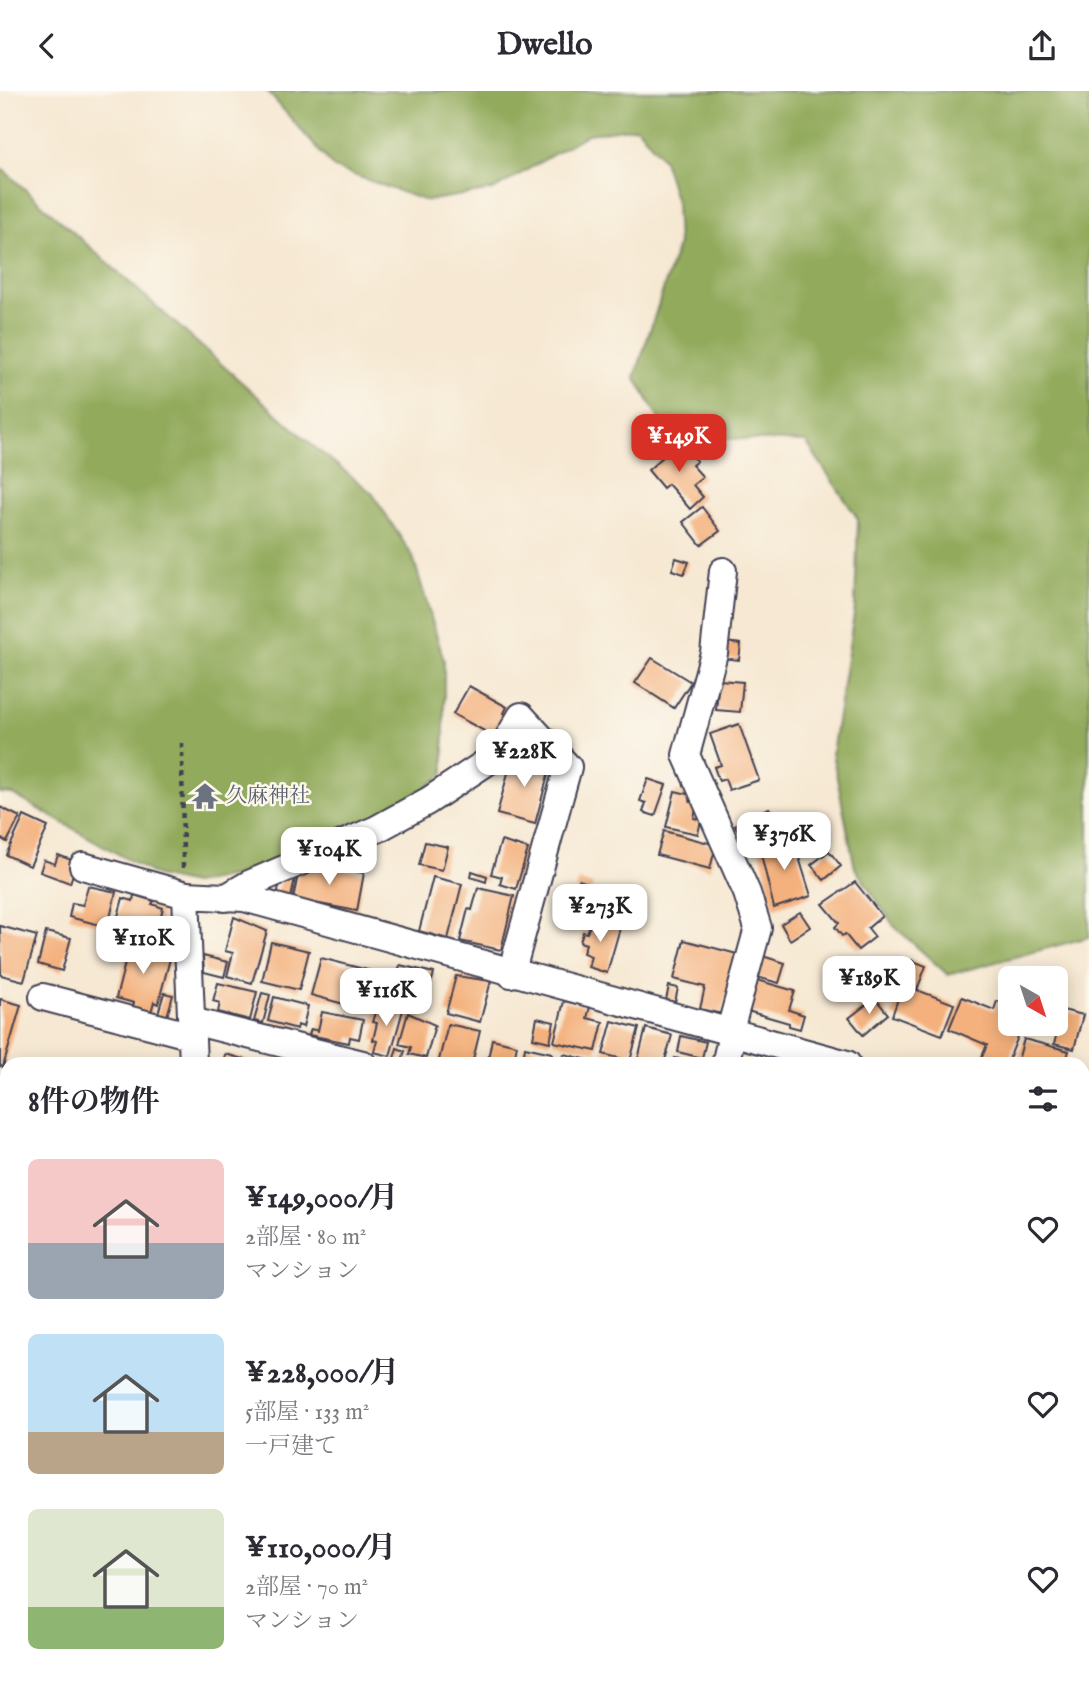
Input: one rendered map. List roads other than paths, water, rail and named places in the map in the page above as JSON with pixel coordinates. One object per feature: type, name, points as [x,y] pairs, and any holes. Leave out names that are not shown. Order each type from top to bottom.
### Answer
[{"type":"street","points":[[723,571],[714,653],[686,755],[747,893],[758,928],[726,1057]]},
{"type":"street","points":[[225,898],[249,884],[377,829],[428,801],[499,754],[521,716],[568,767],[511,974]]},
{"type":"street","points":[[83,866],[185,895],[244,898],[511,974],[732,1030],[823,1057]]},
{"type":"street","points":[[185,895],[193,1057]]},
{"type":"street","points":[[43,997],[330,1057]]},
{"type":"place","name":"久麻神社","points":[[205,796]]}]
